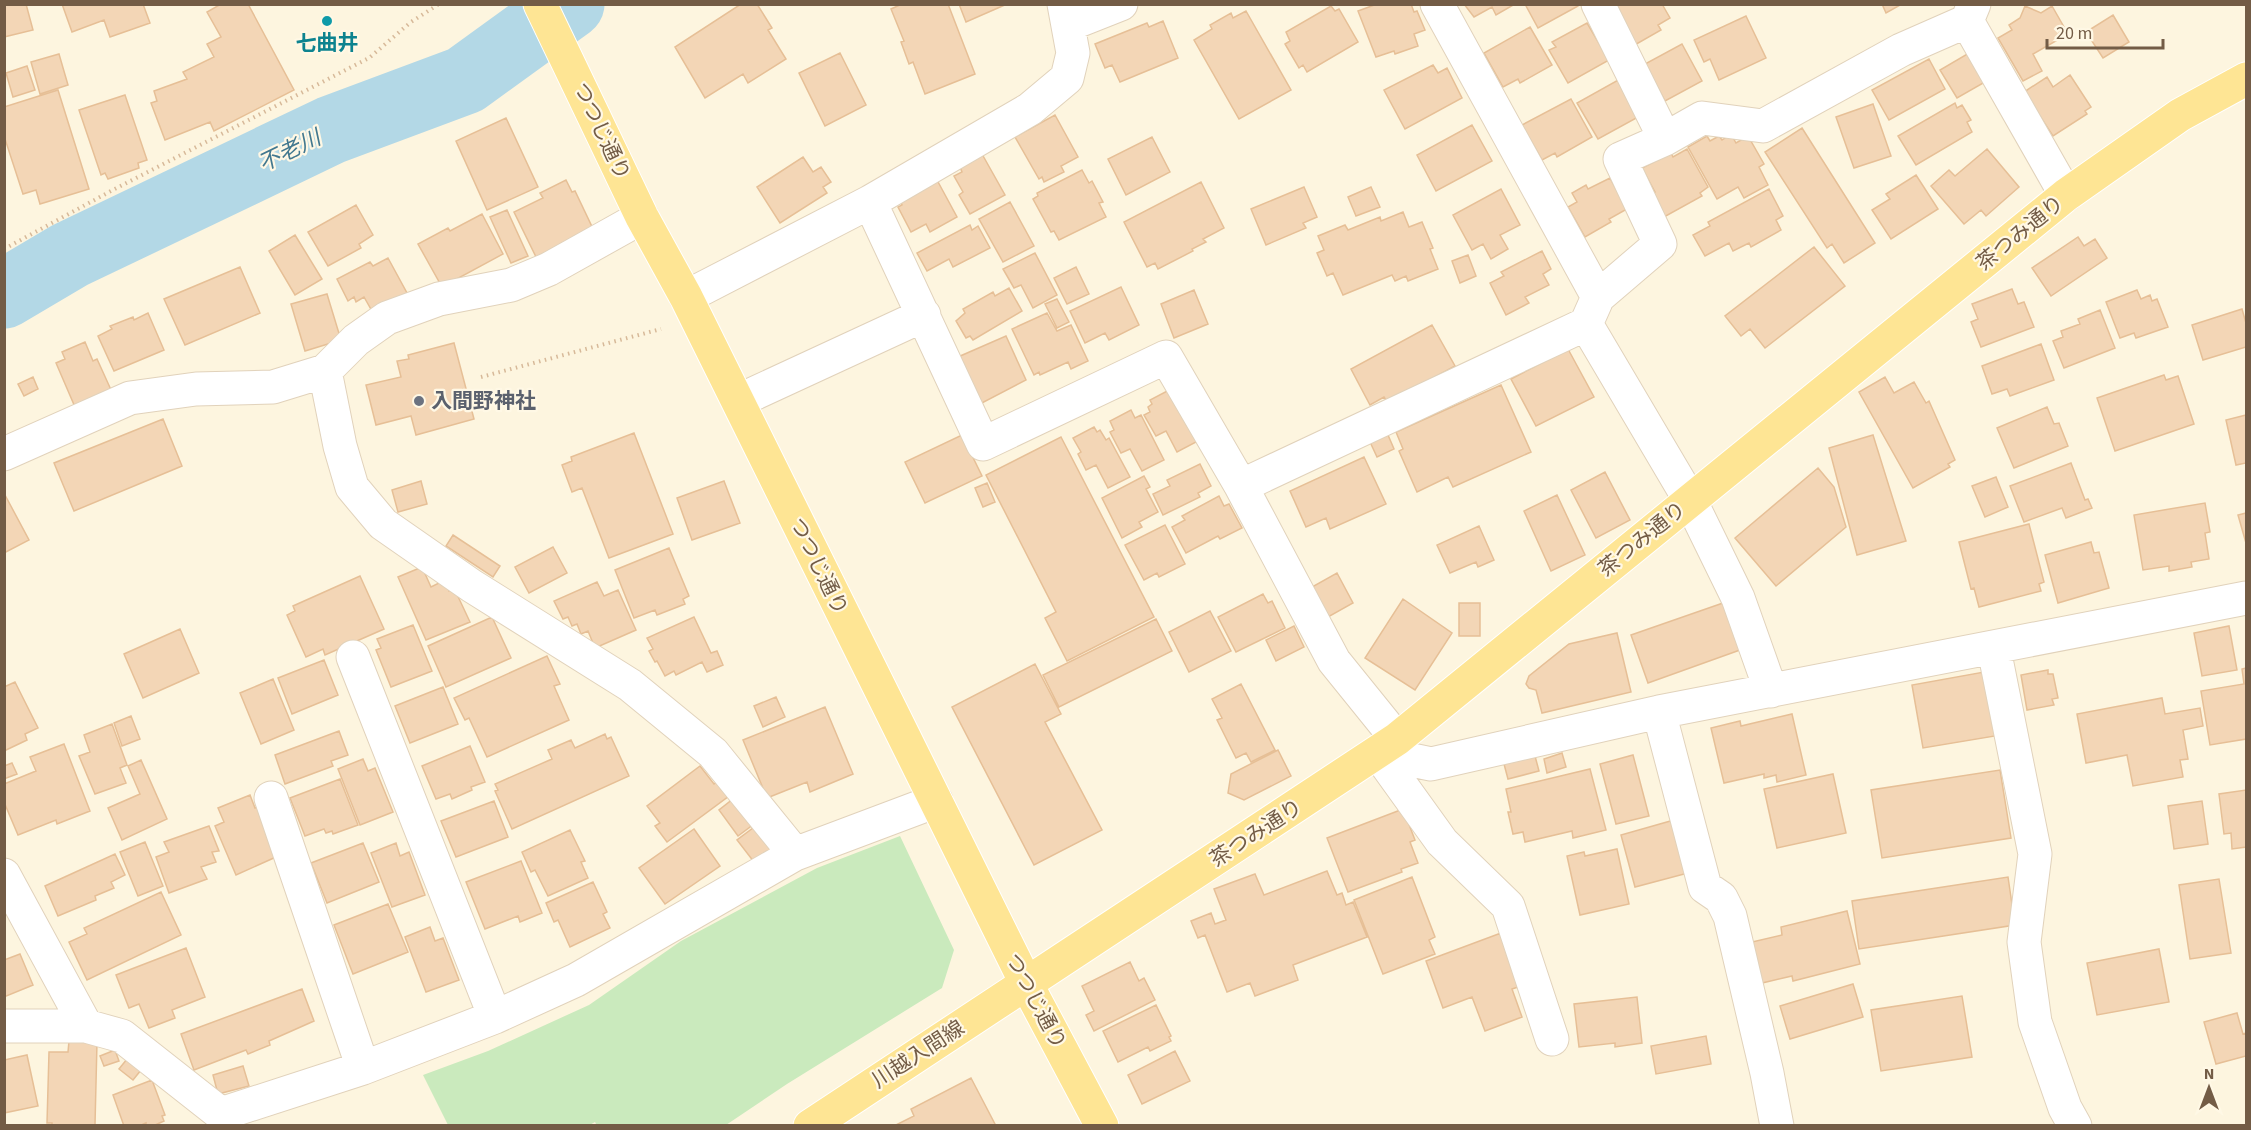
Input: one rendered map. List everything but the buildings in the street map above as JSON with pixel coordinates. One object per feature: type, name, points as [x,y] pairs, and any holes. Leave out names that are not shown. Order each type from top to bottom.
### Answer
[{"type":"main road","name":"つつじ通り","points":[[540,4],[642,217],[738,401],[1026,983],[1102,1125]]},
{"type":"main road","name":"茶つみ通り","points":[[1026,983],[1388,746],[2066,195],[2180,115],[2247,79]]},
{"type":"main road","name":"川越入間線","points":[[810,1125],[1026,983]]},
{"type":"street","points":[[691,308],[1030,109],[1067,78],[1073,53],[1066,15],[1121,4]]},
{"type":"street","points":[[1437,4],[1738,598],[1771,691]]},
{"type":"street","points":[[1598,4],[1665,139]]},
{"type":"street","points":[[1241,486],[1592,310],[1660,244],[1620,159],[1665,139],[1702,118],[1763,126],[1971,13],[2066,195]]},
{"type":"street","points":[[870,202],[983,444],[1166,357],[1241,486],[1334,662],[1388,746],[1442,842],[1508,906],[1552,1039]]},
{"type":"street","points":[[4,454],[130,398],[196,389],[273,387],[326,371],[356,339],[387,318],[439,299],[511,285],[549,269],[642,217]]},
{"type":"street","points":[[738,401],[924,315]]},
{"type":"street","points":[[326,371],[340,446],[352,487],[383,524],[472,586],[630,685],[713,753],[795,854]]},
{"type":"street","points":[[1388,746],[1431,764],[1659,712],[1994,649],[2247,598]]},
{"type":"street","points":[[1994,649],[2035,854],[2024,942],[2035,1022],[2065,1108],[2075,1125]]},
{"type":"street","points":[[352,657],[495,1017]]},
{"type":"street","points":[[1659,712],[1705,887],[1721,898],[1730,916],[1777,1125]]},
{"type":"street","points":[[271,798],[363,1068]]},
{"type":"street","points":[[4,1026],[86,1026],[122,1036],[224,1120],[495,1017],[576,980],[795,854],[936,801]]},
{"type":"street","points":[[4,875],[86,1026]]},
{"type":"path","points":[[4,249],[369,58],[411,22],[439,4]]},
{"type":"path","points":[[481,377],[691,308]]},
{"type":"green space","points":[[900,836],[954,950],[942,988],[787,1084],[726,1125],[597,1126],[595,1122],[588,1126],[448,1125],[423,1075],[488,1051],[589,1005],[681,941],[817,868]]},
{"type":"waterway","name":"不老川","points":[[4,294],[70,255],[331,130],[465,80],[570,4]]},
{"type":"place","name":"七曲井","points":[[327,21]]},
{"type":"place","name":"入間野神社","points":[[419,401]]}]
